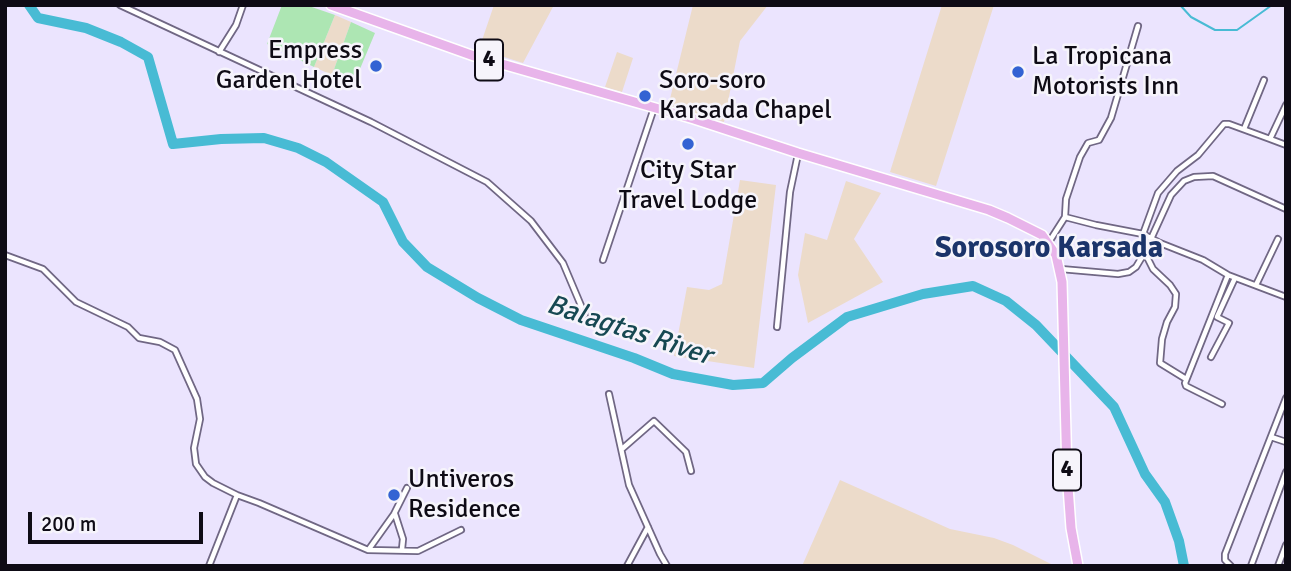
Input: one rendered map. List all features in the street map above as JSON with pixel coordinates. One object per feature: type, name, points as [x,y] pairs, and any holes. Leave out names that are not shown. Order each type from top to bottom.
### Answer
[{"type":"highway","name":"4","points":[[331,5],[474,56],[694,119],[989,210],[1042,235],[1056,255],[1060,269],[1071,528],[1078,566]]},
{"type":"street","points":[[120,5],[371,122],[487,182],[531,221],[563,263],[585,315]]},
{"type":"street","points":[[219,51],[236,25],[243,5]]},
{"type":"street","points":[[1049,243],[1065,217],[1066,199],[1080,157],[1088,143],[1099,140],[1111,118],[1138,26]]},
{"type":"street","points":[[1244,129],[1265,80]]},
{"type":"street","points":[[1270,139],[1286,105]]},
{"type":"street","points":[[603,260],[654,108]]},
{"type":"street","points":[[1143,234],[1158,193],[1177,171],[1198,155],[1224,124],[1286,145]]},
{"type":"street","points":[[777,327],[790,192],[798,153]]},
{"type":"street","points":[[1060,269],[1118,274],[1129,272],[1136,267],[1145,252],[1171,195],[1184,181],[1194,177],[1213,176],[1286,209]]},
{"type":"street","points":[[1065,217],[1143,234],[1203,260],[1228,275],[1286,297]]},
{"type":"street","points":[[1256,285],[1278,239]]},
{"type":"street","points":[[1145,252],[1153,269],[1176,294],[1175,307],[1162,339],[1160,363],[1186,379]]},
{"type":"street","points":[[5,256],[43,269],[76,302],[128,327],[138,338],[160,342],[175,350],[197,399],[200,419],[194,448],[196,464],[205,477],[237,495],[368,550],[418,551],[461,530]]},
{"type":"street","points":[[1222,404],[1186,386],[1185,383],[1228,275]]},
{"type":"street","points":[[1211,358],[1229,323],[1217,317],[1235,278]]},
{"type":"street","points":[[609,394],[629,485],[667,566]]},
{"type":"street","points":[[1231,566],[1225,560],[1225,554],[1286,398]]},
{"type":"street","points":[[622,449],[654,421],[686,452],[691,471]]},
{"type":"street","points":[[1271,436],[1286,442]]},
{"type":"street","points":[[1251,566],[1286,472]]},
{"type":"street","points":[[368,550],[394,514],[407,488]]},
{"type":"street","points":[[209,566],[237,495]]},
{"type":"street","points":[[394,514],[403,539],[401,549]]},
{"type":"street","points":[[627,566],[648,527]]},
{"type":"street","points":[[1278,566],[1286,545]]},
{"type":"shaded area","points":[[494,5],[554,5],[523,63],[479,49]]},
{"type":"shaded area","points":[[693,5],[768,5],[740,41],[724,122],[668,107]]},
{"type":"shaded area","points":[[942,5],[994,5],[936,186],[890,172]]},
{"type":"shaded area","points":[[335,15],[351,22],[332,75],[314,67]]},
{"type":"shaded area","points":[[617,52],[633,58],[622,92],[605,87]]},
{"type":"shaded area","points":[[740,180],[776,185],[754,368],[674,356],[687,287],[709,290],[722,284]]},
{"type":"shaded area","points":[[846,181],[881,193],[854,239],[883,282],[808,323],[798,275],[805,233],[827,240]]},
{"type":"shaded area","points":[[840,480],[950,529],[994,538],[1055,566],[802,566]]},
{"type":"green space","points":[[282,5],[306,5],[335,15],[314,67],[267,44]]},
{"type":"green space","points":[[351,22],[375,33],[352,88],[332,75]]},
{"type":"waterway","name":"Balagtas River","points":[[29,5],[38,18],[86,28],[121,42],[148,57],[173,144],[264,138],[298,148],[326,162],[383,202],[403,242],[427,267],[478,298],[521,320],[673,374],[733,385],[763,383],[847,317],[923,294],[973,286],[1006,301],[1036,325],[1114,407],[1145,474],[1165,502],[1179,541],[1184,566]]},
{"type":"waterway","points":[[1180,5],[1191,17],[1215,30],[1237,30],[1272,5]]},
{"type":"place","name":"Empress Garden Hotel","points":[[376,66]]},
{"type":"place","name":"La Tropicana Motorists Inn","points":[[1018,72]]},
{"type":"place","name":"Soro-soro Karsada Chapel","points":[[645,96]]},
{"type":"place","name":"City Star Travel Lodge","points":[[688,144]]},
{"type":"place","name":"Untiveros Residence","points":[[394,495]]},
{"type":"district","name":"Sorosoro Karsada","points":[[1049,249]]}]
